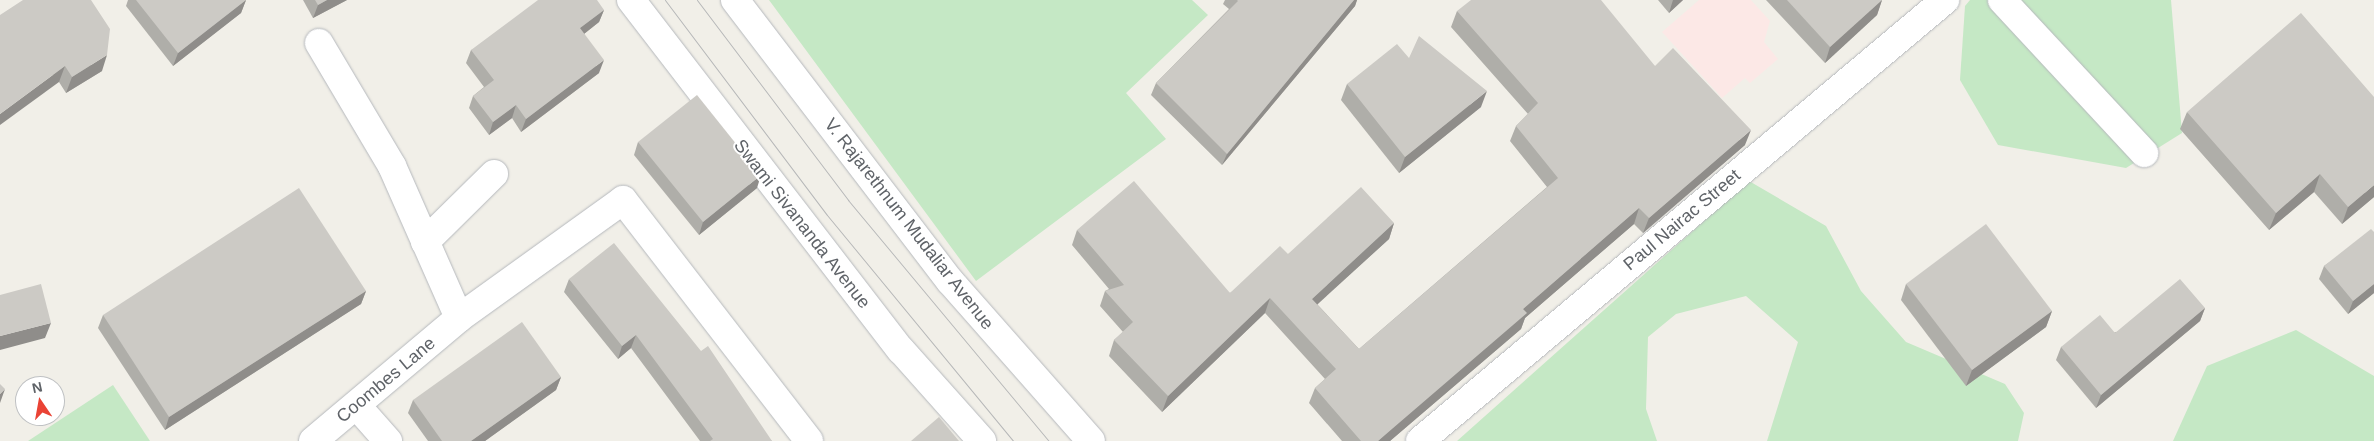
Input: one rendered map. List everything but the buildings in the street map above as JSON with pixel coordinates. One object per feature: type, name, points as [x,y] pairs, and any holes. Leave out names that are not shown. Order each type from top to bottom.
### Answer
[{"type":"street","name":"Swami Sivananda Avenue","points":[[632,0],[704,99],[901,350],[982,441]]},
{"type":"street","name":"V. Rajarethnum Mudaliar Avenue","points":[[735,0],[950,281],[1092,441]]},
{"type":"street","name":"Paul Nairac Street","points":[[1420,441],[1944,0]]},
{"type":"street","points":[[2002,0],[2144,153]]},
{"type":"street","points":[[319,43],[392,166],[459,318]]},
{"type":"street","points":[[425,242],[494,174]]},
{"type":"street","name":"Coombes Lane","points":[[313,441],[357,406],[459,318],[623,200],[810,441]]},
{"type":"street","points":[[357,406],[388,441]]},
{"type":"shaded area","points":[[1699,0],[1751,0],[1770,21],[1764,42],[1778,59],[1750,83],[1745,78],[1722,98],[1662,32]]},
{"type":"green space","points":[[769,0],[1192,0],[1208,15],[1126,93],[1166,139],[976,281]]},
{"type":"green space","points":[[1970,0],[2171,0],[2182,133],[2126,168],[1998,145],[1960,80],[1965,6]]},
{"type":"green space","points":[[1749,181],[1826,226],[1861,291],[1906,342],[2005,384],[2024,413],[2018,441],[1767,441],[1798,342],[1746,296],[1676,314],[1648,337],[1646,409],[1657,441],[1457,441]]},
{"type":"green space","points":[[2296,330],[2374,376],[2374,441],[2173,441],[2207,366]]},
{"type":"green space","points":[[113,385],[150,441],[28,441],[51,426],[65,426],[65,417]]},
{"type":"tram line","points":[[665,0],[827,215],[1013,441]]},
{"type":"tram line","points":[[697,0],[848,200],[1049,441]]}]
